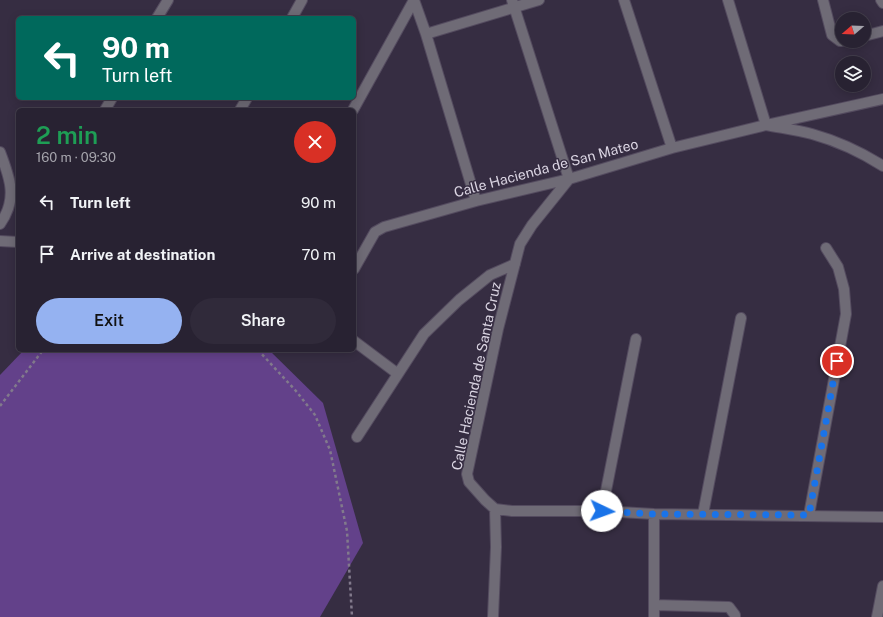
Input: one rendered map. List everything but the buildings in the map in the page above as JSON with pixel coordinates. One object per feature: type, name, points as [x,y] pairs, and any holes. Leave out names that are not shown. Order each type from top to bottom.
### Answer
[{"type":"street","points":[[158,16],[168,0]]},
{"type":"street","points":[[293,16],[302,0]]},
{"type":"street","points":[[414,0],[426,34],[476,201]]},
{"type":"street","points":[[353,108],[414,0]]},
{"type":"street","points":[[426,34],[513,4],[539,0]]},
{"type":"street","points":[[624,0],[672,148]]},
{"type":"street","points":[[728,0],[766,125]]},
{"type":"street","points":[[823,0],[832,35],[835,37]]},
{"type":"street","points":[[513,4],[569,179]]},
{"type":"street","points":[[871,34],[883,31]]},
{"type":"street","name":"Calle Hacienda de San Mateo","points":[[356,265],[375,232],[384,227],[476,201],[569,179],[672,148],[883,99]]},
{"type":"street","name":"Calle Hacienda de San Mateo","points":[[766,125],[812,134],[866,155],[883,166]]},
{"type":"street","points":[[0,152],[9,177],[11,192],[5,204],[2,221]]},
{"type":"street","name":"Calle Hacienda de Santa Cruz","points":[[496,509],[485,500],[469,482],[467,474],[498,329],[520,244],[532,225],[569,179]]},
{"type":"street","points":[[0,241],[16,242]]},
{"type":"street","points":[[809,515],[846,314],[844,289],[838,267],[826,248]]},
{"type":"street","points":[[357,436],[424,334],[459,300],[490,275],[515,264]]},
{"type":"street","points":[[703,514],[741,318]]},
{"type":"street","points":[[602,511],[636,339]]},
{"type":"street","points":[[356,342],[398,374]]},
{"type":"street","points":[[493,617],[496,509],[512,511],[602,511],[654,514],[883,517]]},
{"type":"street","points":[[654,514],[654,617]]},
{"type":"street","points":[[877,617],[883,586]]},
{"type":"street","points":[[654,605],[729,607],[735,614],[735,617]]},
{"type":"path","points":[[0,406],[41,352]]},
{"type":"path","points":[[260,352],[296,391],[315,415],[330,450],[347,531],[352,617]]},
{"type":"shaded area","points":[[22,352],[271,352],[323,403],[363,543],[320,617],[0,617],[0,375]]},
{"type":"route","points":[[602,511],[654,514],[809,515],[837,361]]}]
